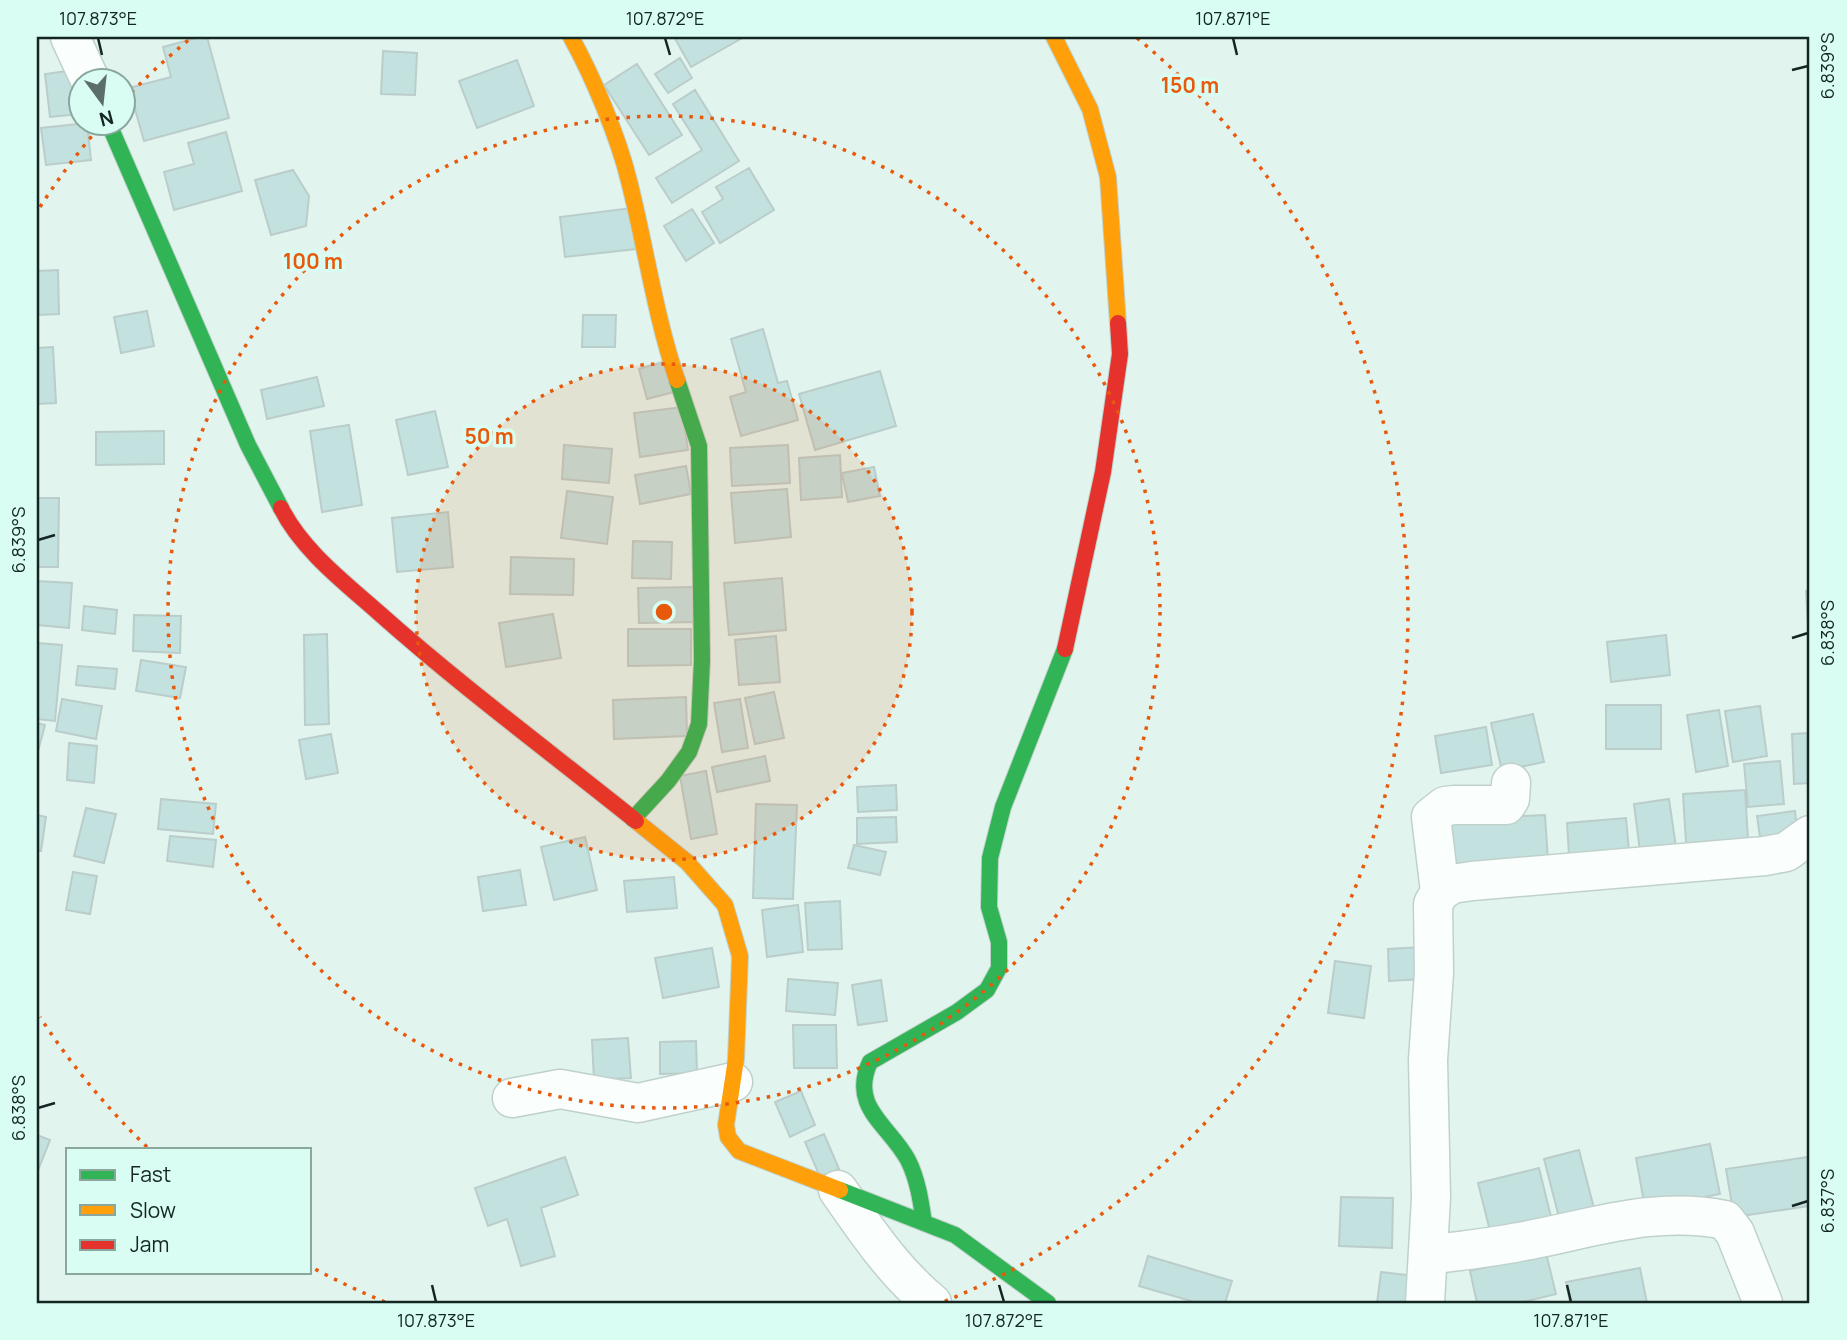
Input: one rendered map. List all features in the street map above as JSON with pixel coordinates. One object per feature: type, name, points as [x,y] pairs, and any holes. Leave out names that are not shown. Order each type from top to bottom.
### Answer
[{"type":"street","points":[[571,37],[587,66],[629,179],[660,331],[699,446],[702,660],[699,724],[688,752],[668,781],[634,819]]},
{"type":"street","points":[[924,1223],[916,1179],[904,1154],[860,1091],[862,1073],[870,1062],[957,1012],[987,990],[999,968],[999,942],[989,907],[990,858],[1003,807],[1069,640],[1103,472],[1121,354],[1108,177],[1090,109],[1054,37]]},
{"type":"street","points":[[73,38],[84,66]]},
{"type":"street","points":[[114,136],[248,445],[290,526],[337,575],[414,643],[687,862],[725,905],[740,956],[733,1082],[726,1125],[728,1137],[739,1151],[955,1235],[1048,1303]]},
{"type":"street","points":[[1440,892],[1431,817],[1446,806],[1506,805],[1510,799],[1511,783]]},
{"type":"street","points":[[1425,1303],[1431,1198],[1428,1059],[1434,973],[1433,904],[1440,892],[1452,884],[1472,881],[1765,856],[1786,852],[1810,835]]},
{"type":"street","points":[[512,1098],[561,1089],[638,1102],[733,1082]]},
{"type":"street","points":[[838,1190],[908,1284],[932,1303]]},
{"type":"street","points":[[1428,1255],[1519,1242],[1607,1222],[1672,1213],[1709,1217],[1725,1220],[1735,1233],[1763,1303]]},
{"type":"building","points":[[207,37],[229,118],[144,141],[136,113],[136,86],[171,77],[163,47]]},
{"type":"building","points":[[674,37],[744,37],[691,67]]},
{"type":"building","points":[[383,51],[417,53],[415,95],[381,94]]},
{"type":"building","points":[[680,58],[692,78],[668,93],[655,74]]},
{"type":"building","points":[[517,60],[534,106],[477,128],[459,81]]},
{"type":"building","points":[[637,64],[682,135],[649,155],[604,85]]},
{"type":"building","points":[[66,71],[66,115],[50,117],[45,74]]},
{"type":"building","points":[[695,90],[739,161],[672,203],[656,178],[702,150],[673,104]]},
{"type":"building","points":[[66,125],[66,136],[88,136],[91,160],[46,165],[41,128]]},
{"type":"building","points":[[226,132],[242,191],[174,210],[164,172],[194,164],[188,143]]},
{"type":"building","points":[[749,168],[774,210],[720,243],[702,212],[723,199],[716,187]]},
{"type":"building","points":[[293,170],[309,196],[306,226],[271,235],[255,180]]},
{"type":"building","points":[[631,208],[636,249],[565,257],[560,217]]},
{"type":"building","points":[[692,209],[714,243],[686,261],[664,226]]},
{"type":"building","points":[[58,270],[59,314],[37,315],[37,271]]},
{"type":"building","points":[[147,311],[154,346],[121,353],[114,317]]},
{"type":"building","points":[[583,315],[616,315],[615,347],[582,347]]},
{"type":"building","points":[[763,329],[778,383],[787,381],[798,420],[741,436],[730,397],[746,392],[731,339]]},
{"type":"building","points":[[53,347],[56,403],[37,404],[37,348]]},
{"type":"building","points":[[666,361],[674,392],[647,399],[639,369]]},
{"type":"building","points":[[880,371],[896,426],[815,450],[799,394]]},
{"type":"building","points":[[317,377],[324,406],[267,419],[261,390]]},
{"type":"building","points":[[682,407],[688,450],[640,457],[634,413]]},
{"type":"building","points":[[435,411],[448,467],[408,475],[396,420]]},
{"type":"building","points":[[349,425],[362,505],[322,512],[310,431]]},
{"type":"building","points":[[164,431],[164,464],[96,465],[96,432]]},
{"type":"building","points":[[564,445],[612,449],[609,483],[562,479]]},
{"type":"building","points":[[788,445],[790,483],[732,486],[730,448]]},
{"type":"building","points":[[840,455],[842,497],[801,500],[799,458]]},
{"type":"building","points":[[686,466],[691,494],[640,504],[635,475]]},
{"type":"building","points":[[874,467],[880,496],[848,502],[842,473]]},
{"type":"building","points":[[787,489],[791,537],[735,543],[731,493]]},
{"type":"building","points":[[567,491],[613,497],[607,544],[561,538]]},
{"type":"building","points":[[37,498],[59,498],[58,567],[37,567]]},
{"type":"building","points":[[448,512],[453,567],[397,572],[392,518]]},
{"type":"building","points":[[633,541],[672,542],[671,579],[632,578]]},
{"type":"building","points":[[511,557],[574,559],[573,595],[510,594]]},
{"type":"building","points":[[782,578],[786,630],[729,635],[724,583]]},
{"type":"building","points":[[37,581],[72,583],[69,628],[37,625]]},
{"type":"building","points":[[697,587],[697,622],[639,623],[638,588]]},
{"type":"building","points":[[1806,591],[1810,591],[1810,642],[1809,642]]},
{"type":"building","points":[[84,606],[117,610],[115,634],[82,630]]},
{"type":"building","points":[[553,614],[561,658],[506,667],[499,623]]},
{"type":"building","points":[[134,615],[181,616],[180,653],[133,651]]},
{"type":"building","points":[[628,629],[691,629],[691,665],[628,666]]},
{"type":"building","points":[[327,634],[329,724],[305,725],[304,635]]},
{"type":"building","points":[[1666,635],[1670,675],[1611,682],[1607,642]]},
{"type":"building","points":[[776,636],[780,682],[739,685],[735,640]]},
{"type":"building","points":[[37,643],[62,645],[55,721],[37,719]]},
{"type":"building","points":[[141,660],[186,667],[180,698],[136,691]]},
{"type":"building","points":[[78,666],[117,669],[115,689],[76,685]]},
{"type":"building","points":[[774,692],[784,738],[755,744],[745,698]]},
{"type":"building","points":[[686,697],[687,736],[614,739],[613,700]]},
{"type":"building","points":[[62,699],[102,706],[96,739],[56,731]]},
{"type":"building","points":[[740,699],[748,748],[722,752],[714,703]]},
{"type":"building","points":[[1606,705],[1661,705],[1661,749],[1606,749]]},
{"type":"building","points":[[1760,706],[1767,756],[1733,762],[1725,711]]},
{"type":"building","points":[[1719,710],[1728,766],[1696,772],[1687,715]]},
{"type":"building","points":[[1533,714],[1544,762],[1502,771],[1491,723]]},
{"type":"building","points":[[37,723],[45,725],[37,755]]},
{"type":"building","points":[[1486,727],[1492,765],[1441,773],[1435,736]]},
{"type":"building","points":[[1810,733],[1810,783],[1794,784],[1792,734]]},
{"type":"building","points":[[331,734],[338,773],[306,779],[299,740]]},
{"type":"building","points":[[69,743],[97,746],[94,783],[67,780]]},
{"type":"building","points":[[765,756],[770,781],[717,792],[712,767]]},
{"type":"building","points":[[1780,761],[1784,804],[1748,807],[1744,764]]},
{"type":"building","points":[[706,771],[717,834],[691,839],[680,776]]},
{"type":"building","points":[[896,785],[897,810],[858,812],[857,787]]},
{"type":"building","points":[[1745,790],[1748,839],[1686,843],[1683,794]]},
{"type":"building","points":[[161,799],[216,804],[213,834],[158,829]]},
{"type":"building","points":[[1669,799],[1677,854],[1641,859],[1634,804]]},
{"type":"building","points":[[756,804],[797,805],[793,899],[753,898]]},
{"type":"building","points":[[86,808],[116,814],[104,863],[74,856]]},
{"type":"building","points":[[1795,811],[1798,840],[1761,844],[1757,816]]},
{"type":"building","points":[[37,815],[46,817],[41,851],[37,851]]},
{"type":"building","points":[[1545,815],[1548,861],[1452,865],[1450,819]]},
{"type":"building","points":[[896,817],[897,842],[857,844],[857,818]]},
{"type":"building","points":[[1626,818],[1629,851],[1569,855],[1567,823]]},
{"type":"building","points":[[170,836],[216,840],[213,867],[167,861]]},
{"type":"building","points":[[585,837],[597,890],[554,900],[541,847]]},
{"type":"building","points":[[854,845],[886,852],[880,875],[848,868]]},
{"type":"building","points":[[520,870],[526,905],[483,911],[478,877]]},
{"type":"building","points":[[73,872],[97,876],[90,914],[66,910]]},
{"type":"building","points":[[674,877],[677,908],[627,912],[624,881]]},
{"type":"building","points":[[840,901],[842,949],[808,950],[805,903]]},
{"type":"building","points":[[798,905],[803,952],[767,957],[762,910]]},
{"type":"building","points":[[1421,947],[1423,979],[1389,981],[1388,949]]},
{"type":"building","points":[[712,948],[719,987],[663,998],[655,958]]},
{"type":"building","points":[[1335,961],[1371,966],[1364,1018],[1328,1013]]},
{"type":"building","points":[[788,979],[838,983],[835,1015],[786,1011]]},
{"type":"building","points":[[881,980],[887,1021],[858,1025],[852,985]]},
{"type":"building","points":[[793,1025],[836,1025],[837,1068],[794,1068]]},
{"type":"building","points":[[628,1038],[631,1078],[594,1080],[592,1040]]},
{"type":"building","points":[[696,1041],[697,1073],[660,1074],[660,1042]]},
{"type":"building","points":[[801,1091],[815,1125],[790,1137],[775,1102]]},
{"type":"building","points":[[824,1134],[839,1169],[820,1177],[805,1142]]},
{"type":"building","points":[[37,1135],[50,1140],[37,1173]]},
{"type":"building","points":[[1710,1144],[1720,1194],[1645,1208],[1636,1158]]},
{"type":"building","points":[[1579,1150],[1596,1216],[1561,1225],[1544,1159]]},
{"type":"building","points":[[565,1157],[578,1195],[541,1208],[555,1256],[521,1266],[507,1219],[488,1226],[475,1188]]},
{"type":"building","points":[[1808,1157],[1810,1206],[1734,1217],[1726,1169]]},
{"type":"building","points":[[1539,1168],[1552,1221],[1491,1235],[1478,1183]]},
{"type":"building","points":[[1341,1197],[1393,1198],[1392,1248],[1339,1246]]},
{"type":"building","points":[[1546,1253],[1556,1294],[1519,1303],[1477,1303],[1470,1271]]},
{"type":"building","points":[[1148,1256],[1232,1281],[1225,1303],[1198,1303],[1139,1286]]},
{"type":"building","points":[[1640,1268],[1647,1303],[1570,1303],[1566,1282]]},
{"type":"building","points":[[1381,1272],[1423,1277],[1421,1303],[1377,1303]]},
{"type":"traffic: fast","points":[[114,136],[248,445],[281,508]]},
{"type":"traffic: fast","points":[[633,819],[668,781],[689,752],[699,724],[702,660],[699,446],[677,380]]},
{"type":"traffic: fast","points":[[924,1223],[919,1191],[908,1160],[868,1104],[864,1091],[865,1078],[870,1062],[957,1012],[987,990],[999,968],[999,942],[989,907],[990,858],[1003,807],[1065,649]]},
{"type":"traffic: fast","points":[[840,1190],[955,1235],[1048,1303]]},
{"type":"traffic: slow","points":[[571,37],[604,107],[624,164],[677,380]]},
{"type":"traffic: slow","points":[[1054,37],[1090,109],[1108,177],[1118,323]]},
{"type":"traffic: slow","points":[[636,821],[687,862],[725,905],[740,956],[736,1059],[726,1125],[728,1137],[739,1151],[840,1190]]},
{"type":"traffic: jam","points":[[1065,649],[1103,472],[1120,354],[1118,323]]},
{"type":"traffic: jam","points":[[281,508],[312,552],[352,589],[474,693],[636,821]]}]
